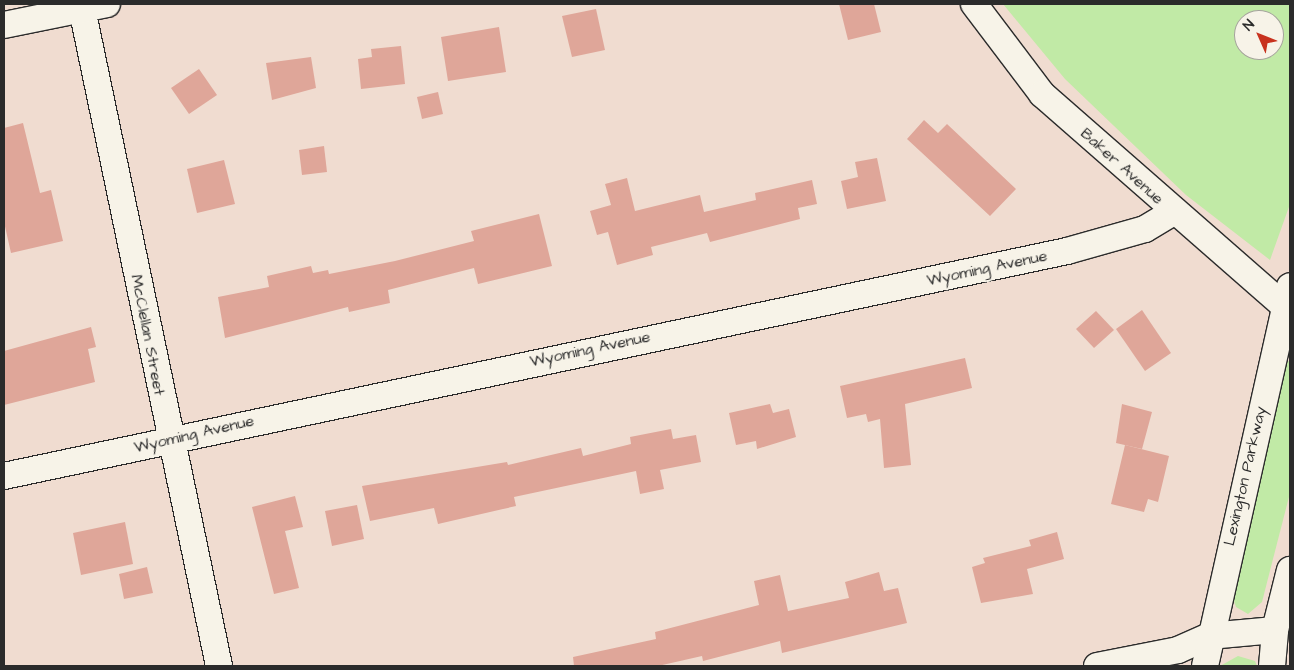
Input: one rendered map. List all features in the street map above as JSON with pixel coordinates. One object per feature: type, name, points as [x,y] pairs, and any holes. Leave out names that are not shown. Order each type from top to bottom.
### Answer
[{"type":"street","points":[[4,25],[82,6],[107,4]]},
{"type":"street","name":"Baker Avenue","points":[[974,4],[1042,94],[1173,212],[1288,300]]},
{"type":"street","name":"McClellan Street","points":[[82,6],[169,440],[219,666]]},
{"type":"street","name":"Wyoming Avenue","points":[[4,476],[1067,251],[1145,229],[1173,212]]},
{"type":"street","name":"Lexington Parkway","points":[[1205,666],[1209,636],[1288,300]]},
{"type":"street","points":[[1272,666],[1275,630],[1290,570]]},
{"type":"street","points":[[1097,666],[1178,650],[1209,636],[1275,630]]},
{"type":"green space","points":[[1003,4],[1290,4],[1290,204],[1270,260],[1186,195],[1065,79]]},
{"type":"green space","points":[[1290,360],[1290,493],[1262,602],[1248,614],[1236,607],[1231,592],[1284,365]]},
{"type":"green space","points":[[1238,656],[1255,661],[1257,666],[1220,666]]},
{"type":"building","points":[[839,4],[874,4],[881,32],[848,40]]},
{"type":"building","points":[[596,9],[605,50],[572,57],[562,16]]},
{"type":"building","points":[[499,27],[506,72],[448,81],[441,37]]},
{"type":"building","points":[[401,46],[405,84],[361,89],[358,59],[372,57],[371,49]]},
{"type":"building","points":[[311,57],[316,88],[272,100],[266,63]]},
{"type":"building","points":[[199,69],[217,95],[189,114],[171,88]]},
{"type":"building","points":[[438,92],[443,114],[422,119],[417,97]]},
{"type":"building","points":[[924,120],[938,133],[947,124],[1016,189],[990,216],[907,139]]},
{"type":"building","points":[[23,123],[40,193],[51,190],[63,241],[11,253],[4,222],[4,128]]},
{"type":"building","points":[[324,146],[327,172],[302,175],[299,150]]},
{"type":"building","points":[[877,158],[886,201],[847,209],[841,181],[858,177],[855,162]]},
{"type":"building","points":[[224,160],[235,204],[197,213],[187,169]]},
{"type":"building","points":[[627,178],[635,211],[700,195],[704,212],[756,200],[755,193],[812,180],[817,204],[798,208],[800,219],[710,242],[707,233],[651,247],[653,255],[617,265],[608,232],[597,235],[590,211],[611,205],[605,184]]},
{"type":"building","points":[[539,214],[552,266],[478,284],[474,268],[388,290],[390,303],[349,312],[348,307],[225,338],[218,297],[269,287],[267,276],[311,266],[313,273],[328,270],[329,274],[395,261],[474,241],[471,231]]},
{"type":"building","points":[[1142,310],[1171,353],[1145,371],[1116,329]]},
{"type":"building","points":[[1096,311],[1114,330],[1094,348],[1076,329]]},
{"type":"building","points":[[91,327],[96,347],[88,349],[95,382],[4,405],[4,351]]},
{"type":"building","points":[[965,358],[972,388],[905,404],[911,465],[884,468],[880,419],[868,422],[866,414],[847,418],[840,386]]},
{"type":"building","points":[[770,404],[773,413],[789,409],[796,437],[757,449],[756,441],[736,445],[729,413]]},
{"type":"building","points":[[1122,404],[1152,412],[1142,449],[1116,443]]},
{"type":"building","points":[[671,429],[673,439],[696,435],[701,462],[660,470],[664,489],[640,494],[636,471],[514,497],[516,506],[438,524],[434,508],[370,521],[362,486],[507,462],[508,465],[581,448],[583,456],[631,444],[630,437]]},
{"type":"building","points":[[1125,445],[1169,456],[1158,502],[1148,499],[1144,512],[1111,504]]},
{"type":"building","points":[[295,496],[303,527],[285,531],[299,588],[274,594],[252,507]]},
{"type":"building","points":[[357,505],[364,539],[332,546],[325,511]]},
{"type":"building","points":[[125,522],[133,564],[81,575],[73,533]]},
{"type":"building","points":[[1057,532],[1064,559],[1027,569],[1033,594],[981,603],[972,567],[985,563],[983,558],[1031,546],[1029,540]]},
{"type":"building","points":[[147,567],[153,593],[124,599],[119,574]]},
{"type":"building","points":[[879,572],[884,591],[898,588],[907,623],[782,653],[780,641],[703,661],[702,656],[658,666],[574,666],[573,657],[656,639],[655,632],[759,605],[754,581],[780,575],[788,611],[849,598],[845,582]]}]
